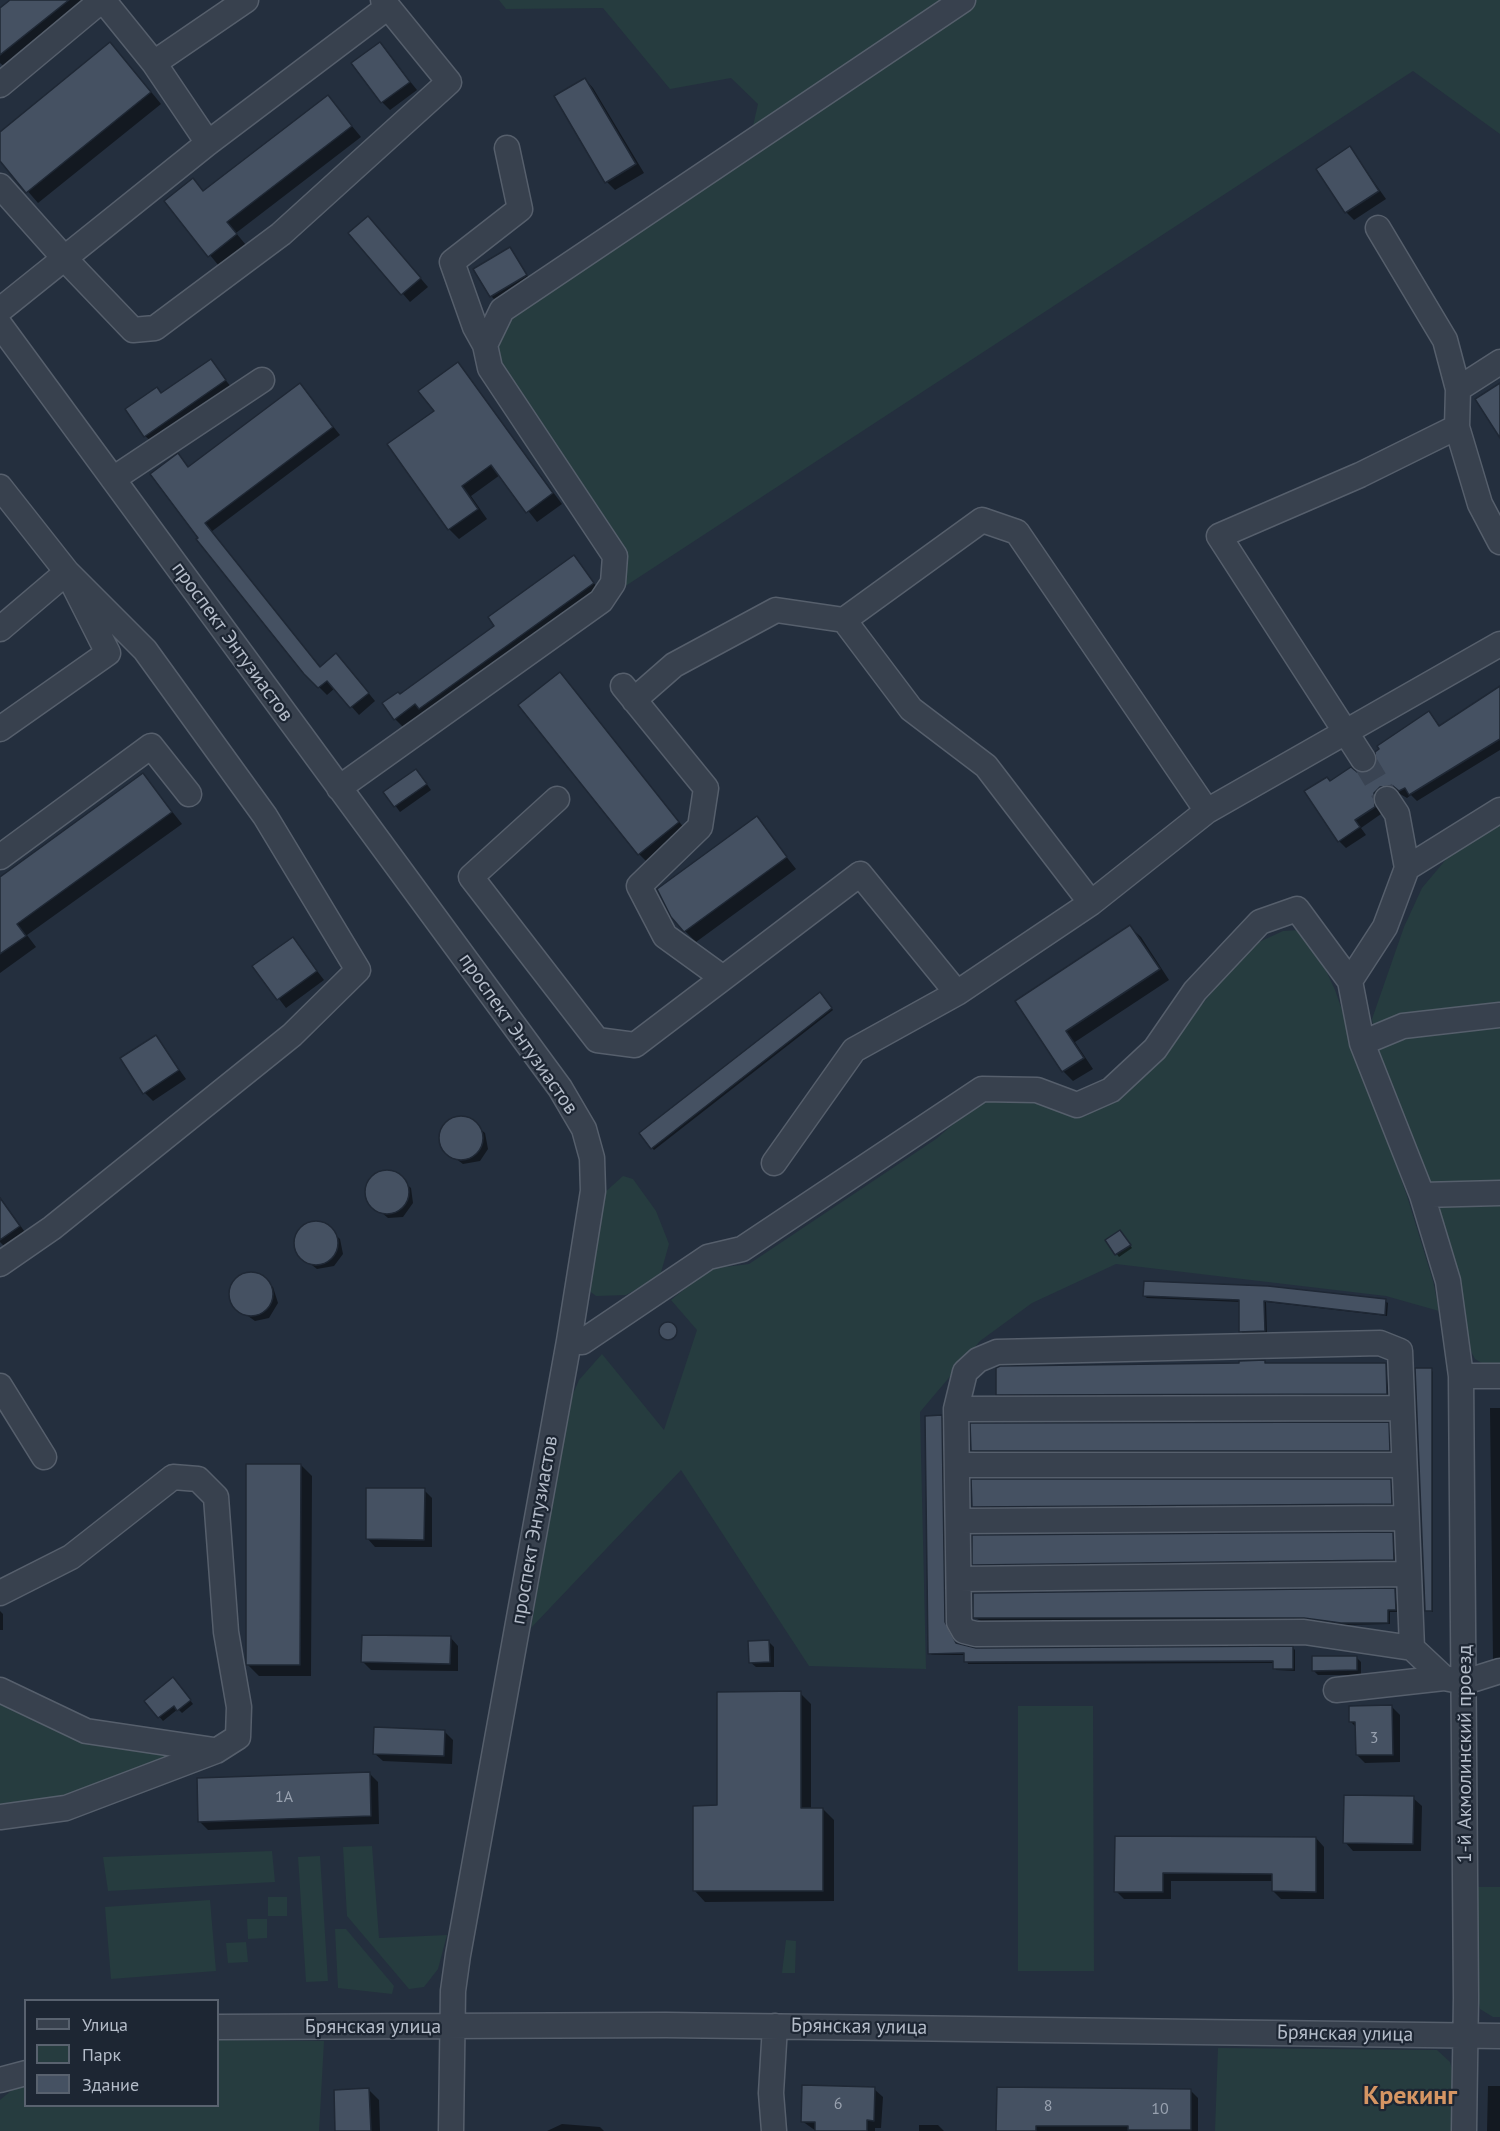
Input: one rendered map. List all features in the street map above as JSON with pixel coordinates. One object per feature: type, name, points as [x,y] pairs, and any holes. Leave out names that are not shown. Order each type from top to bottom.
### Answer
[{"type":"street","points":[[0,86],[103,0],[154,63],[208,143]]},
{"type":"street","points":[[154,63],[246,0]]},
{"type":"street","points":[[485,345],[502,310],[963,0]]},
{"type":"street","points":[[0,186],[65,260],[134,330],[155,328],[281,234],[449,82],[385,3],[65,260],[0,310]]},
{"type":"street","points":[[339,788],[601,601],[613,583],[615,556],[490,368],[485,345],[475,327],[452,262],[520,209],[507,148]]},
{"type":"street","points":[[1378,228],[1445,340],[1458,389],[1457,427],[1480,504],[1500,542]]},
{"type":"street","name":"проспект Энтузиастов","points":[[0,325],[560,1088],[584,1129],[592,1158],[593,1191],[569,1341],[458,1955],[453,1991],[451,2131]]},
{"type":"street","points":[[1458,389],[1500,362]]},
{"type":"street","points":[[113,479],[261,380]]},
{"type":"street","points":[[1363,759],[1220,536],[1360,475],[1457,427]]},
{"type":"street","points":[[0,488],[67,572],[146,650],[265,816],[358,970],[292,1035],[52,1228],[0,1264]]},
{"type":"street","points":[[844,621],[982,520],[1017,532],[1207,811]]},
{"type":"street","points":[[0,629],[67,572]]},
{"type":"street","points":[[0,729],[108,653],[67,572]]},
{"type":"street","points":[[723,978],[665,936],[639,886],[700,827],[706,788],[629,693],[674,665],[776,610],[844,621],[911,709],[986,766],[1091,903]]},
{"type":"street","points":[[774,1163],[854,1050],[957,993],[1091,903],[1207,811],[1345,730],[1500,644]]},
{"type":"street","points":[[0,857],[151,746],[189,794]]},
{"type":"street","points":[[557,799],[471,877],[597,1040],[635,1045],[860,874],[957,993]]},
{"type":"street","points":[[569,1341],[582,1342],[708,1257],[742,1249],[982,1089],[1038,1090],[1077,1105],[1111,1090],[1155,1049],[1195,991],[1260,922],[1297,909],[1350,981],[1385,927],[1407,868],[1396,814],[1387,799]]},
{"type":"street","points":[[1407,868],[1500,810]]},
{"type":"street","name":"1-й Акмолинский проезд","points":[[1350,981],[1362,1043],[1422,1195],[1448,1281],[1461,1376],[1454,1680],[1466,2035],[1464,2131]]},
{"type":"street","points":[[1362,1043],[1403,1026],[1500,1015]]},
{"type":"street","points":[[1422,1195],[1500,1193]]},
{"type":"street","points":[[1412,1648],[1407,1574],[1400,1351],[1380,1343],[997,1352],[978,1360],[965,1372],[956,1409],[959,1622],[964,1631],[976,1634],[1304,1632],[1412,1648],[1454,1680]]},
{"type":"street","points":[[1461,1376],[1500,1376]]},
{"type":"street","points":[[0,1386],[44,1457]]},
{"type":"street","points":[[956,1409],[1401,1407]]},
{"type":"street","points":[[957,1466],[1403,1465]]},
{"type":"street","points":[[0,1593],[71,1557],[173,1477],[198,1479],[216,1497],[226,1632],[239,1707],[238,1737],[216,1751],[66,1808],[0,1817]]},
{"type":"street","points":[[958,1521],[1405,1518]]},
{"type":"street","points":[[958,1579],[1407,1574]]},
{"type":"street","points":[[1336,1690],[1454,1680],[1500,1671]]},
{"type":"street","points":[[0,1690],[86,1731],[216,1751]]},
{"type":"street","points":[[774,2026],[771,2093],[774,2131]]},
{"type":"street","name":"Брянская улица","points":[[219,2027],[774,2026],[1500,2036]]},
{"type":"street","points":[[0,2080],[24,2074]]},
{"type":"green space","points":[[499,0],[1500,0],[1500,134],[1413,71],[624,587],[500,367],[495,337],[512,309],[748,148],[758,104],[731,78],[670,89],[603,8],[506,9]]},
{"type":"green space","points":[[1500,824],[1500,1368],[1492,1369],[1475,1359],[1464,1338],[1379,1059],[1372,1019],[1404,927],[1422,888],[1448,857]]},
{"type":"green space","points":[[1299,930],[1316,949],[1335,990],[1407,1196],[1433,1281],[1439,1311],[1386,1296],[1116,1264],[1032,1303],[980,1341],[920,1412],[926,1669],[809,1666],[681,1470],[531,1628],[569,1403],[579,1380],[602,1354],[664,1430],[697,1330],[671,1300],[709,1269],[749,1264],[936,1139],[979,1102],[1036,1102],[1080,1115],[1162,1054],[1217,986],[1259,942],[1283,931]]},
{"type":"green space","points":[[623,1176],[633,1179],[656,1211],[669,1244],[660,1276],[626,1295],[596,1296],[588,1290],[603,1194]]},
{"type":"green space","points":[[0,1701],[188,1756],[62,1801],[0,1808]]},
{"type":"green space","points":[[1018,1706],[1093,1706],[1094,1971],[1018,1971]]},
{"type":"green space","points":[[372,1846],[379,1938],[447,1935],[438,1969],[424,1987],[409,1989],[347,1916],[343,1847]]},
{"type":"green space","points":[[272,1851],[275,1882],[108,1891],[103,1857]]},
{"type":"green space","points":[[320,1856],[328,1981],[306,1982],[298,1857]]},
{"type":"green space","points":[[1477,1887],[1500,1887],[1500,2017],[1493,2017],[1480,2009],[1477,1994]]},
{"type":"green space","points":[[268,1897],[287,1897],[287,1916],[268,1916]]},
{"type":"green space","points":[[210,1900],[216,1971],[111,1979],[105,1907]]},
{"type":"green space","points":[[247,1919],[267,1919],[267,1938],[248,1939]]},
{"type":"green space","points":[[335,1929],[346,1929],[394,1986],[392,1994],[338,1988]]},
{"type":"green space","points":[[786,1940],[796,1941],[795,1973],[782,1973]]},
{"type":"green space","points":[[246,1942],[248,1962],[228,1963],[226,1943]]},
{"type":"green space","points":[[219,2040],[324,2041],[319,2131],[0,2131],[0,2100],[12,2090],[24,2086],[24,2107],[219,2107]]},
{"type":"green space","points":[[1218,2048],[1437,2050],[1450,2062],[1454,2077],[1452,2131],[1215,2131]]},
{"type":"building","points":[[10,0],[69,0],[0,55],[0,8]]},
{"type":"building","points":[[110,42],[151,92],[26,193],[0,161],[0,132]]},
{"type":"building","points":[[380,42],[410,82],[381,103],[351,63]]},
{"type":"building","points":[[585,78],[636,164],[605,183],[554,96]]},
{"type":"building","points":[[328,95],[352,126],[227,222],[237,234],[208,257],[164,201],[193,178],[203,191]]},
{"type":"building","points":[[1350,146],[1379,191],[1345,213],[1316,169]]},
{"type":"building","points":[[368,216],[421,278],[401,295],[348,233]]},
{"type":"building","points":[[510,247],[527,275],[490,297],[473,269]]},
{"type":"building","points":[[211,359],[226,380],[144,437],[125,409],[157,387],[161,393]]},
{"type":"building","points":[[458,362],[553,493],[526,513],[491,465],[462,486],[478,509],[448,530],[387,444],[434,411],[418,391]]},
{"type":"building","points":[[300,383],[333,427],[205,523],[320,667],[336,653],[369,693],[350,708],[327,681],[318,688],[304,674],[196,539],[198,538],[150,474],[178,453],[188,467]]},
{"type":"building","points":[[1500,383],[1500,438],[1475,399]]},
{"type":"building","points":[[574,555],[594,583],[419,709],[415,704],[394,720],[382,703],[398,692],[400,694],[494,626],[488,617]]},
{"type":"building","points":[[560,672],[679,822],[638,855],[518,705]]},
{"type":"building","points":[[1500,686],[1500,739],[1409,795],[1405,788],[1399,791],[1393,786],[1380,787],[1374,793],[1375,807],[1355,820],[1360,827],[1338,842],[1304,791],[1327,777],[1330,781],[1351,767],[1357,772],[1370,771],[1376,765],[1375,752],[1379,749],[1377,746],[1429,711],[1439,726]]},
{"type":"building","points":[[416,769],[427,784],[394,807],[383,792]]},
{"type":"building","points":[[143,773],[172,812],[17,924],[26,936],[0,954],[0,877]]},
{"type":"building","points":[[757,816],[787,857],[684,932],[671,917],[657,889]]},
{"type":"building","points":[[1130,925],[1160,969],[1066,1031],[1084,1058],[1062,1072],[1015,1001]]},
{"type":"building","points":[[293,937],[317,971],[277,1000],[252,966]]},
{"type":"building","points":[[820,992],[832,1008],[651,1149],[639,1133]]},
{"type":"building","points":[[156,1035],[179,1070],[143,1094],[120,1058]]},
{"type":"building","points":[[461,1116],[470,1117],[477,1122],[482,1129],[482,1147],[477,1154],[470,1159],[461,1160],[452,1159],[445,1154],[440,1147],[439,1138],[440,1129],[445,1122],[452,1117]]},
{"type":"building","points":[[387,1170],[396,1171],[403,1176],[408,1183],[408,1201],[403,1208],[396,1213],[387,1214],[378,1213],[371,1208],[366,1201],[365,1192],[366,1183],[371,1176],[378,1171]]},
{"type":"building","points":[[0,1198],[20,1226],[0,1240]]},
{"type":"building","points":[[316,1221],[325,1222],[332,1227],[337,1234],[337,1252],[332,1259],[325,1264],[316,1265],[307,1264],[300,1259],[295,1252],[294,1243],[295,1234],[300,1227],[307,1222]]},
{"type":"building","points":[[1120,1230],[1131,1245],[1115,1255],[1105,1240]]},
{"type":"building","points":[[251,1272],[260,1273],[267,1278],[272,1285],[272,1303],[267,1310],[260,1315],[251,1316],[242,1315],[235,1310],[230,1303],[229,1294],[230,1285],[235,1278],[242,1273]]},
{"type":"building","points":[[1144,1281],[1268,1286],[1386,1299],[1385,1315],[1264,1301],[1265,1331],[1239,1332],[1239,1300],[1143,1296]]},
{"type":"building","points":[[664,1322],[672,1322],[677,1327],[675,1338],[664,1340],[659,1335],[659,1327]]},
{"type":"building","points":[[1265,1360],[1265,1363],[1386,1363],[1387,1394],[996,1395],[996,1368],[1000,1366],[1239,1363],[1239,1361]]},
{"type":"building","points":[[1415,1368],[1432,1368],[1432,1611],[1425,1611]]},
{"type":"building","points":[[942,1415],[945,1622],[956,1643],[976,1648],[1293,1646],[1293,1669],[1273,1669],[1273,1661],[964,1662],[964,1653],[928,1654],[925,1416]]},
{"type":"building","points":[[1389,1422],[1390,1451],[971,1451],[970,1423]]},
{"type":"building","points":[[246,1464],[301,1464],[300,1665],[246,1665]]},
{"type":"building","points":[[971,1479],[1391,1479],[1392,1504],[972,1507]]},
{"type":"building","points":[[366,1488],[425,1488],[424,1540],[366,1539]]},
{"type":"building","points":[[1393,1532],[1394,1560],[972,1565],[972,1535]]},
{"type":"building","points":[[1395,1588],[1396,1610],[1388,1610],[1388,1623],[1341,1623],[1304,1618],[973,1618],[973,1593]]},
{"type":"building","points":[[362,1635],[451,1636],[450,1664],[361,1662]]},
{"type":"building","points":[[769,1640],[770,1662],[749,1663],[748,1641]]},
{"type":"building","points":[[1312,1656],[1357,1656],[1357,1670],[1312,1671]]},
{"type":"building","points":[[173,1677],[191,1700],[177,1711],[174,1706],[158,1718],[144,1701]]},
{"type":"building","points":[[801,1691],[801,1808],[823,1808],[823,1891],[693,1891],[693,1806],[717,1805],[717,1692]]},
{"type":"building","points":[[1392,1705],[1393,1755],[1356,1755],[1355,1722],[1349,1722],[1349,1706]]},
{"type":"building","points":[[374,1727],[445,1730],[444,1756],[373,1754]]},
{"type":"building","points":[[370,1772],[371,1816],[198,1822],[197,1778]]},
{"type":"building","points":[[1344,1795],[1414,1796],[1413,1844],[1343,1843]]},
{"type":"building","points":[[1115,1836],[1316,1837],[1316,1892],[1272,1891],[1272,1874],[1163,1873],[1163,1892],[1114,1892]]},
{"type":"building","points":[[802,2085],[875,2087],[874,2121],[867,2120],[867,2131],[815,2131],[815,2122],[801,2122]]},
{"type":"building","points":[[997,2087],[1191,2089],[1191,2130],[1128,2130],[1128,2126],[1036,2126],[1036,2131],[996,2131]]},
{"type":"building","points":[[369,2088],[371,2131],[335,2131],[334,2090]]},
{"type":"tunnel","points":[[1363,759],[1387,799]]},
{"type":"district","name":"Крекинг","points":[[1410,2097]]}]
